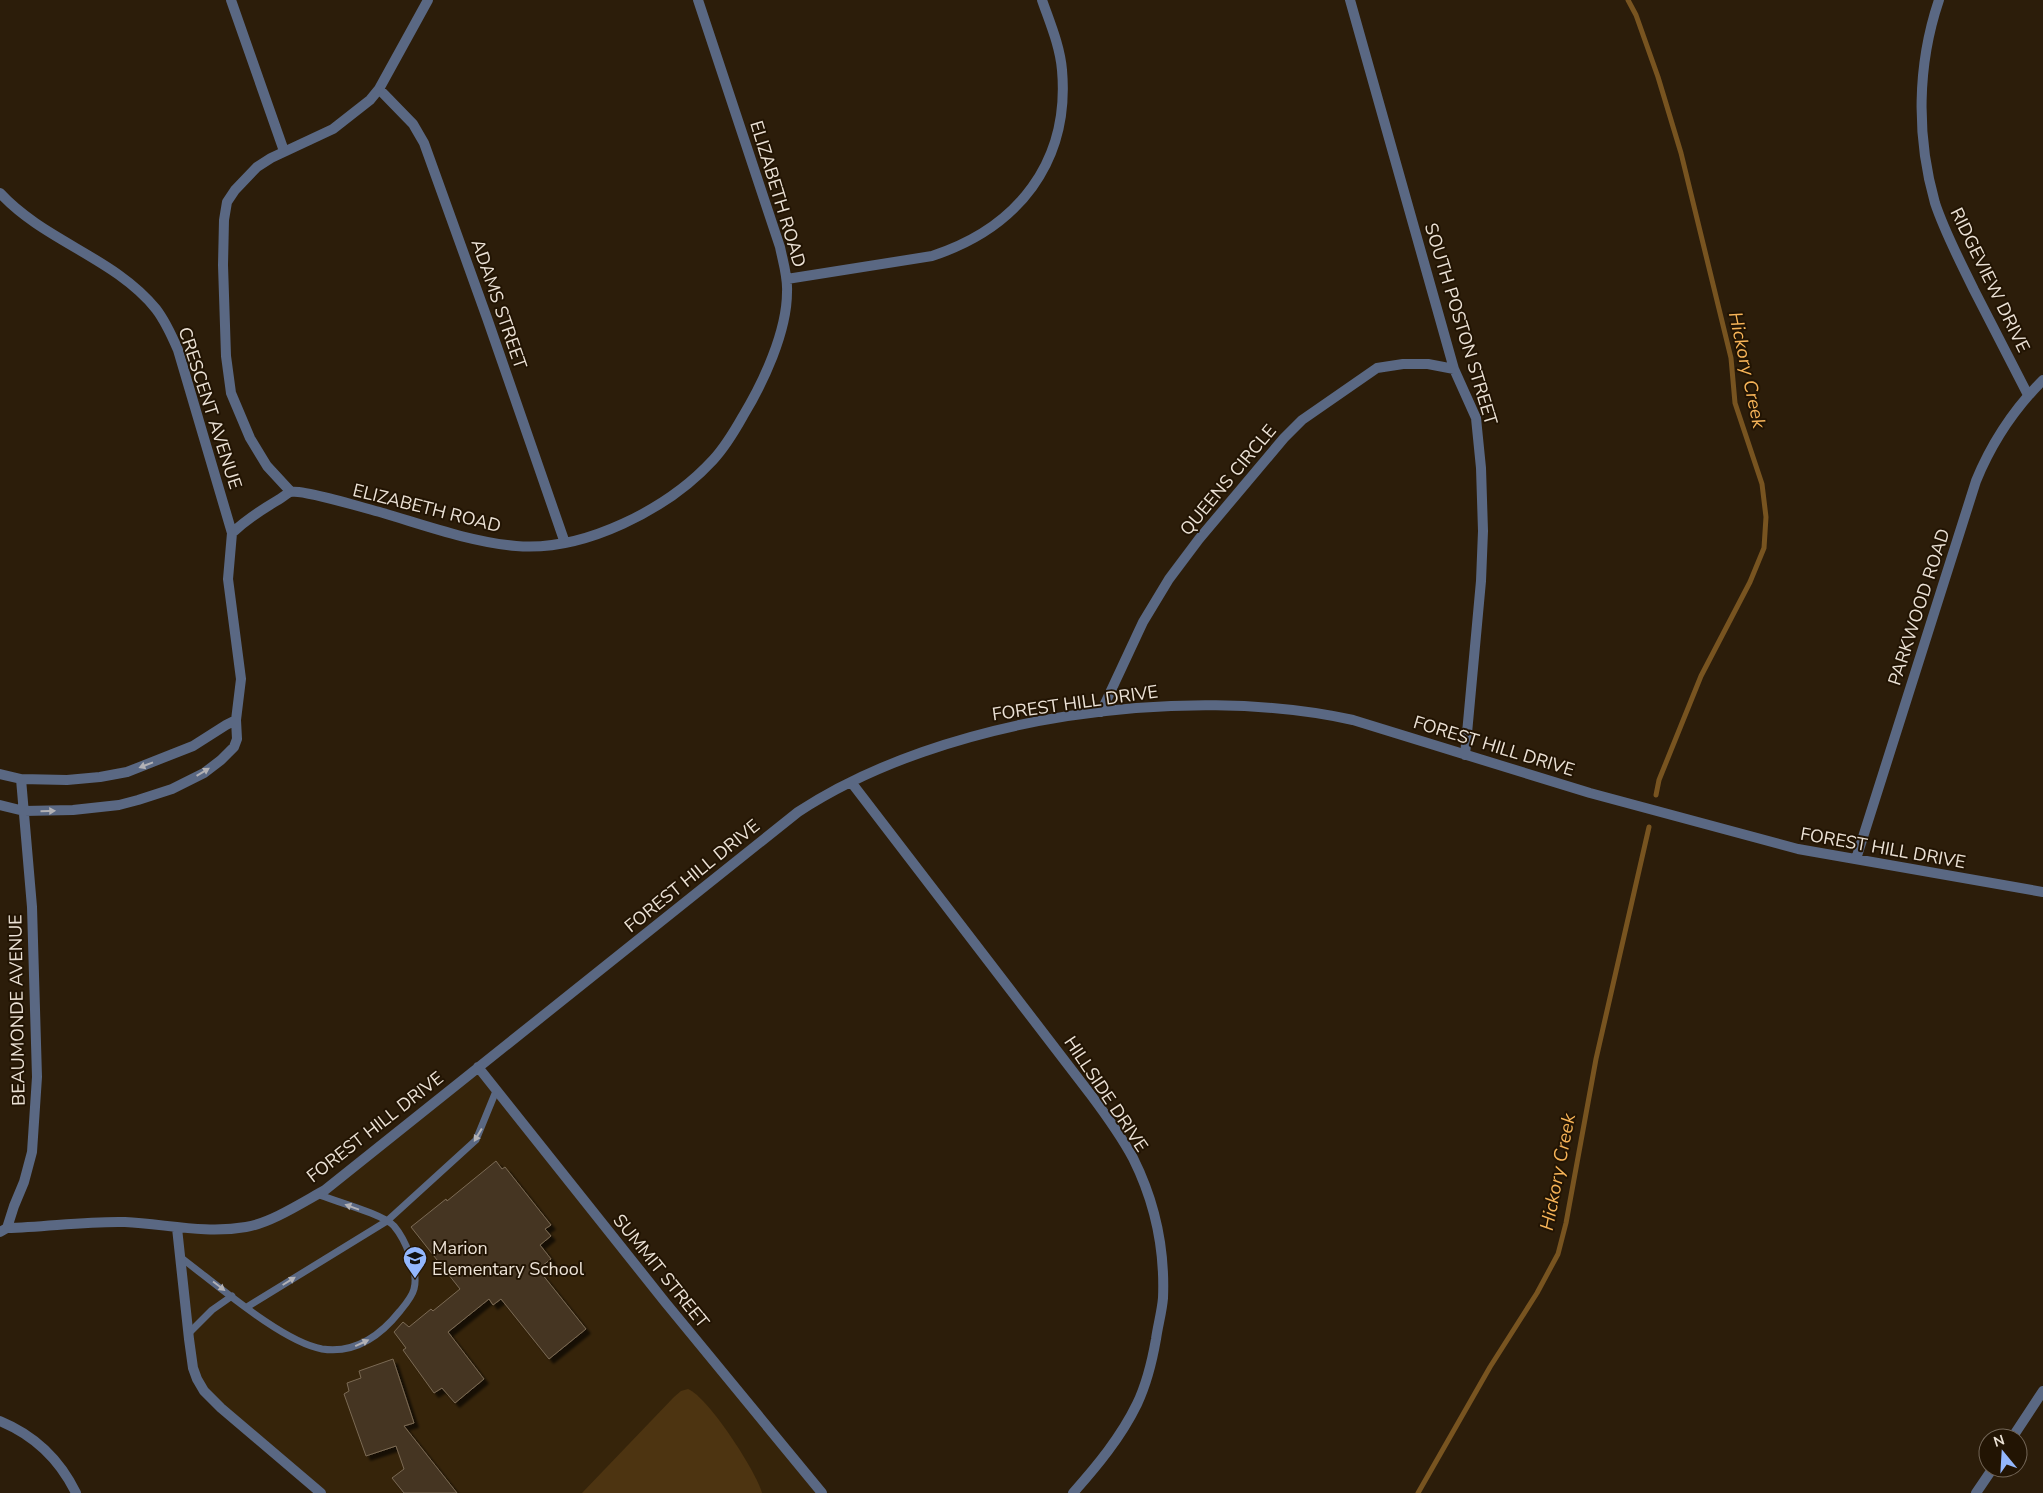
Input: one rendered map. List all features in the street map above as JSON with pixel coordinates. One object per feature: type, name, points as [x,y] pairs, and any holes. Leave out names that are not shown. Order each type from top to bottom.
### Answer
[{"type":"street","points":[[231,0],[284,151]]},
{"type":"street","points":[[0,805],[24,812],[73,810],[118,805],[172,789],[204,773],[221,760],[234,746],[237,739],[236,720],[241,679],[228,579],[232,533],[254,514],[291,492],[267,466],[250,438],[231,393],[226,356],[224,265],[224,220],[227,202],[245,178],[264,162],[340,124],[370,100],[380,89],[428,0]]},
{"type":"street","name":"ELIZABETH ROAD","points":[[291,492],[303,493],[373,510],[484,542],[517,546],[544,546],[565,543],[610,528],[646,511],[678,491],[712,460],[732,436],[762,379],[784,318],[787,279],[780,247],[755,168],[698,0]]},
{"type":"street","points":[[787,279],[932,256],[954,249],[977,238],[998,224],[1017,207],[1045,166],[1055,142],[1060,118],[1063,93],[1062,68],[1042,0]]},
{"type":"street","name":"SOUTH POSTON STREET","points":[[1350,0],[1454,369],[1476,418],[1481,468],[1483,531],[1481,581],[1466,754]]},
{"type":"street","name":"RIDGEVIEW DRIVE","points":[[1939,0],[1925,54],[1922,91],[1922,129],[1927,167],[1936,203],[1949,239],[2028,395]]},
{"type":"street","name":"ADAMS STREET","points":[[380,89],[413,124],[424,143],[565,543]]},
{"type":"street","name":"CRESCENT AVENUE","points":[[0,193],[30,219],[88,254],[126,281],[158,311],[178,350],[232,533]]},
{"type":"street","name":"QUEENS CIRCLE","points":[[1101,712],[1143,622],[1169,579],[1199,539],[1284,438],[1302,420],[1377,368],[1403,364],[1428,364],[1454,369]]},
{"type":"street","name":"PARKWOOD ROAD","points":[[1856,859],[1976,481],[1998,436],[2028,395],[2043,380]]},
{"type":"street","name":"FOREST HILL DRIVE","points":[[4,1230],[56,1224],[125,1222],[215,1230],[248,1227],[293,1209],[317,1194],[798,812],[837,788],[930,749],[1018,725],[1101,712],[1165,706],[1215,704],[1266,706],[1316,712],[1353,720],[1590,793],[1732,833],[1798,849],[2043,892]]},
{"type":"street","points":[[0,774],[21,779],[75,779],[100,778],[127,772],[193,746],[226,724],[236,720]]},
{"type":"street","name":"BEAUMONDE AVENUE","points":[[4,1230],[24,1182],[32,1152],[36,1086],[32,907],[21,779]]},
{"type":"street","name":"HILLSIDE DRIVE","points":[[851,782],[1092,1095],[1133,1158],[1147,1191],[1158,1226],[1162,1262],[1163,1300],[1151,1370],[1137,1404],[1111,1447],[1073,1493]]},
{"type":"street","name":"SUMMIT STREET","points":[[478,1067],[679,1319],[822,1493]]},
{"type":"street","points":[[177,1228],[193,1368],[204,1392],[321,1493]]},
{"type":"street","points":[[2019,1428],[2043,1391]]},
{"type":"street","points":[[0,1421],[21,1431],[54,1458],[76,1493]]},
{"type":"street","points":[[1976,1493],[1986,1478]]},
{"type":"lane","points":[[247,1307],[387,1220],[476,1140],[496,1091]]},
{"type":"lane","points":[[180,1257],[282,1332],[306,1344],[322,1349],[337,1350],[353,1347],[373,1338],[389,1325],[415,1289],[410,1253],[402,1238],[387,1220],[317,1194]]},
{"type":"lane","points":[[188,1334],[212,1310],[232,1296]]},
{"type":"shaded area","name":"Marion Elementary School","points":[[478,1067],[816,1493],[321,1493],[293,1471],[197,1379],[177,1228],[248,1227],[293,1209]]},
{"type":"shaded area","points":[[688,1389],[697,1395],[719,1420],[751,1469],[762,1493],[582,1493],[674,1397],[681,1391]]},
{"type":"building","points":[[496,1161],[502,1169],[505,1167],[551,1225],[545,1229],[551,1236],[540,1245],[551,1259],[538,1269],[586,1329],[549,1359],[501,1299],[493,1305],[489,1299],[448,1332],[484,1379],[455,1403],[442,1388],[434,1393],[403,1350],[406,1348],[394,1332],[403,1322],[409,1327],[431,1309],[433,1311],[460,1289],[411,1227],[446,1199],[447,1201]]},
{"type":"building","points":[[393,1359],[414,1423],[404,1426],[457,1493],[404,1493],[392,1478],[404,1469],[396,1446],[366,1456],[344,1394],[349,1391],[347,1383],[361,1378],[359,1371]]},
{"type":"waterway","name":"Hickory Creek","points":[[1628,0],[1636,15],[1658,77],[1681,153],[1731,358],[1735,403],[1762,484],[1766,517],[1764,548],[1750,582],[1701,676],[1659,780],[1656,795]]},
{"type":"waterway","name":"Hickory Creek","points":[[1418,1493],[1490,1367],[1537,1293],[1558,1254],[1566,1223],[1596,1059],[1649,827]]},
{"type":"place","name":"Marion Elementary School","points":[[415,1279]]}]
